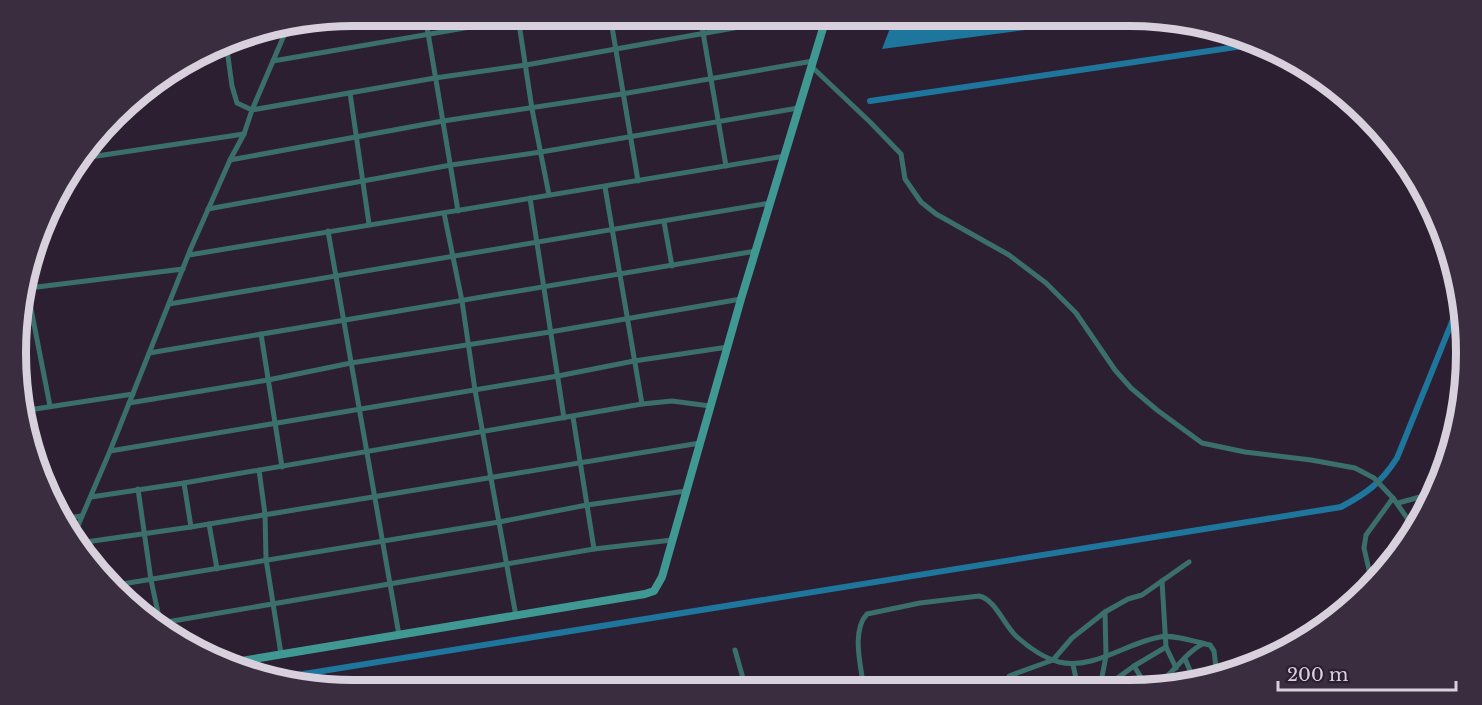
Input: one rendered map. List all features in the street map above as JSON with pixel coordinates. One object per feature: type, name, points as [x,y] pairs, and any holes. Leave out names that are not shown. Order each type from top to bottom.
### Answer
[{"type":"street","points":[[428,26],[458,210]]},
{"type":"street","points":[[273,61],[474,26]]},
{"type":"street","points":[[520,26],[532,109],[549,195]]},
{"type":"street","points":[[612,26],[638,181]]},
{"type":"street","points":[[702,26],[726,166]]},
{"type":"street","points":[[227,50],[237,103],[252,110],[435,78],[616,50],[731,26]]},
{"type":"street","points":[[243,661],[654,591],[662,577],[741,299],[824,26]]},
{"type":"street","points":[[77,528],[208,209],[244,134],[285,33]]},
{"type":"street","points":[[230,160],[443,121],[812,64]]},
{"type":"street","points":[[812,64],[900,154],[906,179],[912,192],[921,202],[936,214],[1009,255],[1046,283],[1076,313],[1105,357],[1131,388],[1180,428],[1202,443],[1218,447],[1355,468],[1374,478],[1398,503],[1410,521]]},
{"type":"street","points":[[350,93],[369,224]]},
{"type":"street","points":[[208,209],[450,165],[541,152],[798,108]]},
{"type":"street","points":[[90,157],[244,134]]},
{"type":"street","points":[[189,255],[785,156]]},
{"type":"street","points":[[605,186],[642,404]]},
{"type":"street","points":[[530,198],[564,418]]},
{"type":"street","points":[[169,304],[770,203]]},
{"type":"street","points":[[444,213],[462,301],[475,390],[516,616]]},
{"type":"street","points":[[664,222],[672,266]]},
{"type":"street","points":[[328,231],[399,635]]},
{"type":"street","points":[[149,353],[756,251]]},
{"type":"street","points":[[32,287],[183,269]]},
{"type":"street","points":[[129,403],[268,380],[351,363],[741,299]]},
{"type":"street","points":[[28,308],[50,406]]},
{"type":"street","points":[[261,334],[282,466]]},
{"type":"street","points":[[110,451],[728,347]]},
{"type":"street","points":[[31,409],[133,394]]},
{"type":"street","points":[[91,497],[484,433],[642,404],[672,401],[710,406]]},
{"type":"street","points":[[573,417],[594,549]]},
{"type":"street","points":[[86,542],[191,527],[700,443]]},
{"type":"street","points":[[259,470],[265,514],[266,559],[281,654]]},
{"type":"street","points":[[184,483],[191,527]]},
{"type":"street","points":[[138,489],[151,580],[159,616]]},
{"type":"street","points":[[121,584],[499,522],[586,505],[686,491]]},
{"type":"street","points":[[1398,503],[1420,497],[1425,492]]},
{"type":"street","points":[[1370,574],[1365,548],[1366,535],[1393,498]]},
{"type":"street","points":[[70,518],[81,516]]},
{"type":"street","points":[[209,524],[218,569]]},
{"type":"street","points":[[166,621],[594,549],[672,540]]},
{"type":"street","points":[[1009,680],[1009,676],[1053,660],[1072,638],[1105,612],[1128,599],[1142,595],[1189,562]]},
{"type":"street","points":[[1162,581],[1166,647],[1176,668]]},
{"type":"street","points":[[862,680],[858,644],[864,616],[875,611],[920,603],[984,597],[1016,636],[1053,660],[1073,664],[1106,656],[1165,636],[1210,645],[1214,651],[1215,668]]},
{"type":"street","points":[[1101,680],[1106,656],[1105,612]]},
{"type":"street","points":[[1168,677],[1197,647],[1204,644]]},
{"type":"street","points":[[1115,680],[1166,647]]},
{"type":"street","points":[[735,650],[743,680]]},
{"type":"street","points":[[1185,659],[1191,673]]},
{"type":"street","points":[[1073,664],[1076,680]]},
{"type":"street","points":[[1134,666],[1142,679]]},
{"type":"water","points":[[891,26],[1056,26],[882,49]]},
{"type":"waterway","points":[[870,101],[1243,46]]},
{"type":"waterway","points":[[299,675],[1341,507],[1373,487],[1397,458],[1455,316]]}]
